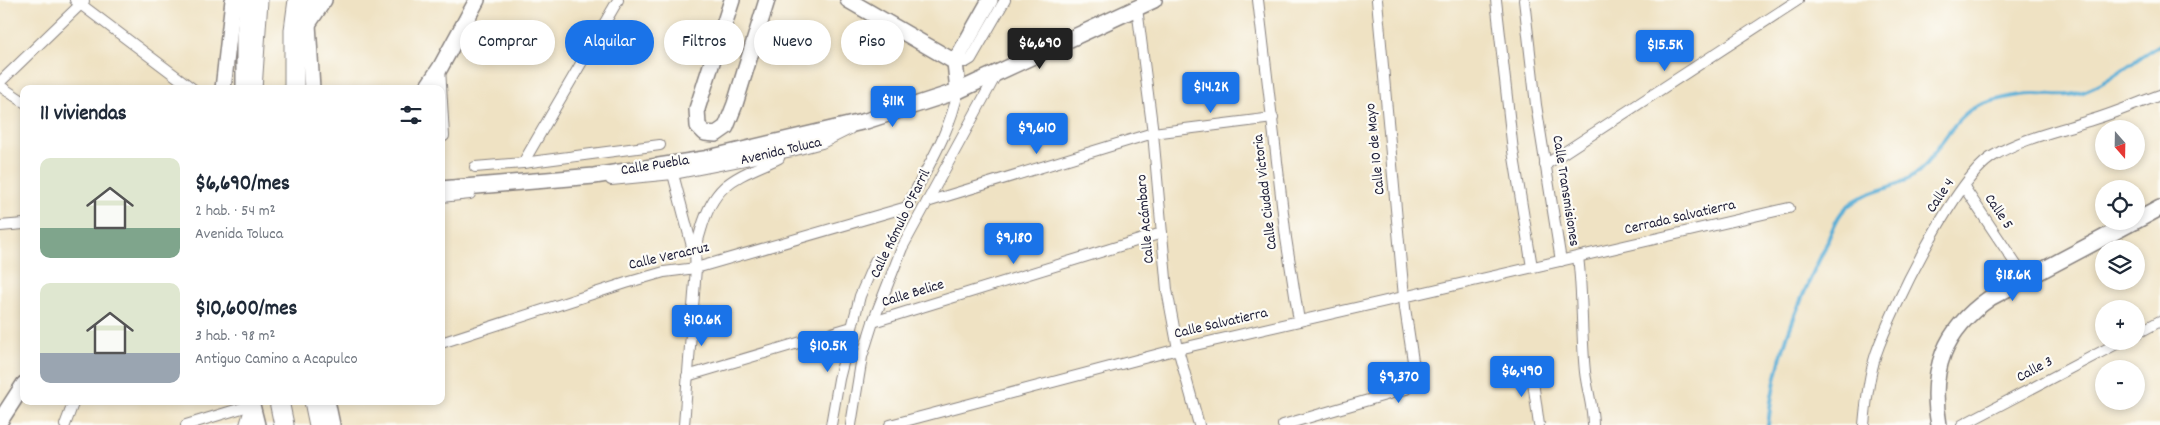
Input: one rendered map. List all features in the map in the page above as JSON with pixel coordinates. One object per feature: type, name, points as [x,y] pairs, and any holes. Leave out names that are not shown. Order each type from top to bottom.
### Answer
[{"type":"highway","points":[[252,85],[258,0]]},
{"type":"highway","points":[[260,85],[263,0]]},
{"type":"highway","points":[[283,85],[286,0]]},
{"type":"highway","points":[[294,85],[294,30],[298,0]]},
{"type":"highway","points":[[275,405],[279,425]]},
{"type":"highway","points":[[280,405],[284,425]]},
{"type":"highway","points":[[302,405],[306,425]]},
{"type":"highway","points":[[315,405],[320,425]]},
{"type":"street","points":[[224,85],[233,0]]},
{"type":"street","points":[[244,85],[246,0]]},
{"type":"street","points":[[310,0],[308,24],[312,85]]},
{"type":"street","points":[[308,24],[324,0]]},
{"type":"street","points":[[429,85],[477,0]]},
{"type":"street","points":[[523,163],[618,0]]},
{"type":"street","points":[[732,0],[697,109],[698,126],[705,133],[716,134],[726,127],[768,0]]},
{"type":"street","points":[[848,0],[955,62],[966,62],[972,59],[1005,0]]},
{"type":"street","points":[[958,91],[955,62],[990,0]]},
{"type":"street","name":"Avenida Toluca","points":[[445,197],[673,174],[792,152],[822,144],[866,121],[958,91],[1154,0]]},
{"type":"street","name":"Calle Ciudad Victoria","points":[[1258,0],[1286,238],[1299,321]]},
{"type":"street","name":"Calle 10 de Mayo","points":[[1283,425],[1406,389],[1416,381],[1405,308],[1377,0]]},
{"type":"street","points":[[1496,0],[1513,151],[1532,267]]},
{"type":"street","name":"Calle Transmisiones","points":[[1524,0],[1545,164],[1561,261],[1578,257],[1581,278],[1585,373],[1593,409],[1593,425]]},
{"type":"street","points":[[1545,164],[1798,0]]},
{"type":"street","points":[[20,99],[0,84],[81,1],[187,85]]},
{"type":"street","name":"Calle Acámbaro","points":[[1137,8],[1153,133],[1167,290],[1178,349],[1199,425]]},
{"type":"street","points":[[440,68],[441,85]]},
{"type":"street","name":"Calle Rómulo O'Farril","points":[[851,425],[862,357],[873,322],[902,248],[996,74]]},
{"type":"street","name":"Calle Rómulo O'Farril","points":[[906,207],[947,129],[953,115],[958,91]]},
{"type":"street","name":"Calle 4","points":[[1864,425],[1876,356],[1885,330],[1935,232],[1964,188],[1991,157],[2022,142],[2098,119],[2160,95]]},
{"type":"street","points":[[927,202],[1153,133],[1273,118]]},
{"type":"street","name":"Calle Puebla","points":[[445,189],[594,176],[704,159],[866,121]]},
{"type":"street","points":[[475,167],[523,163],[660,145]]},
{"type":"street","points":[[694,256],[706,212],[716,194],[731,181],[792,152]]},
{"type":"street","points":[[673,174],[696,268],[684,425]]},
{"type":"street","name":"Calle 5","points":[[1964,188],[2025,278]]},
{"type":"street","name":"Calle Veracruz","points":[[445,343],[626,283],[664,272],[696,268],[906,207]]},
{"type":"street","name":"Cerrada Salvatierra","points":[[1578,257],[1789,208]]},
{"type":"street","points":[[2145,216],[2160,208]]},
{"type":"street","points":[[0,226],[20,224]]},
{"type":"street","points":[[1939,425],[1935,405],[1935,380],[1943,352],[1956,328],[1974,309],[2025,278],[2118,230]]},
{"type":"street","name":"Calle Belice","points":[[873,322],[1162,233]]},
{"type":"street","name":"Calle Rómulo O'Farril","points":[[831,425],[839,378],[860,296],[875,261]]},
{"type":"street","name":"Calle Salvatierra","points":[[890,425],[1178,349],[1405,295],[1561,261]]},
{"type":"street","points":[[2145,329],[2160,321]]},
{"type":"street","points":[[687,376],[852,326]]},
{"type":"street","name":"Calle 3","points":[[1962,425],[2105,350]]},
{"type":"street","points":[[1531,367],[1538,425]]},
{"type":"street","points":[[0,421],[20,390]]},
{"type":"street","points":[[65,425],[72,405]]},
{"type":"street","points":[[186,425],[245,405]]},
{"type":"street","points":[[245,425],[253,405]]},
{"type":"street","points":[[255,405],[259,425]]},
{"type":"street","points":[[328,405],[332,425]]},
{"type":"waterway","points":[[1768,425],[1775,379],[1796,313],[1834,225],[1842,212],[1850,204],[1869,194],[1899,183],[1918,172],[1932,157],[1957,122],[1972,109],[1994,101],[2020,95],[2065,95],[2083,92],[2113,76],[2160,45]]}]
